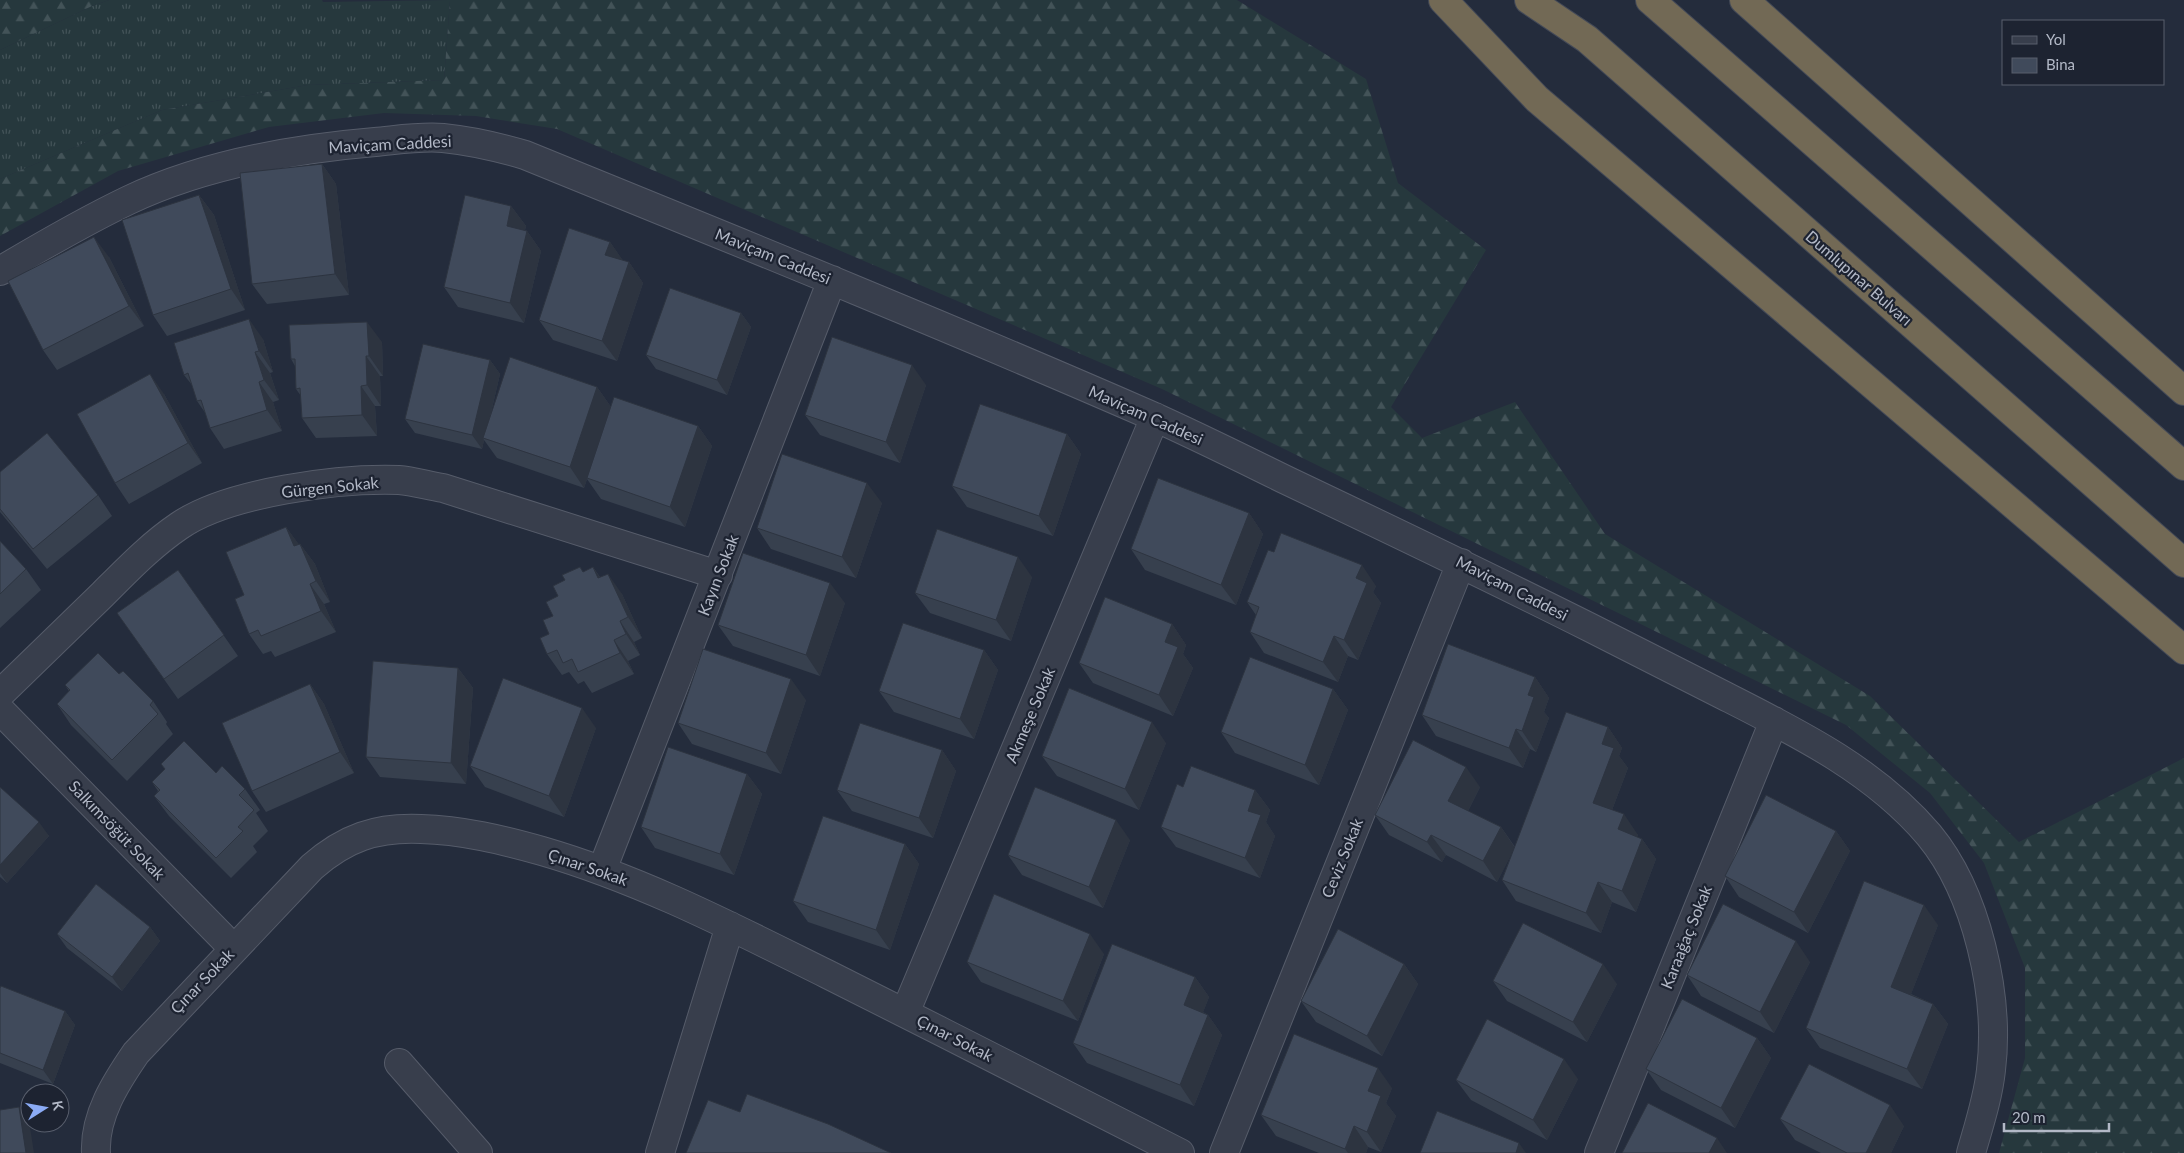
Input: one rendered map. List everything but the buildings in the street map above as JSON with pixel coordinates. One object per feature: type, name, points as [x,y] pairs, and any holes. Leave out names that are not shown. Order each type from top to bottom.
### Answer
[{"type":"highway","points":[[1443,0],[1537,99],[2184,650]]},
{"type":"highway","name":"Dumlupınar Bulvarı","points":[[1529,0],[1587,39],[2184,562]]},
{"type":"highway","points":[[1650,0],[2184,466]]},
{"type":"highway","points":[[1744,0],[2184,391]]},
{"type":"street","name":"Maviçam Caddesi","points":[[0,271],[57,237],[130,199],[178,180],[270,156],[312,149],[397,140],[441,138],[484,143],[525,155],[832,280],[1155,417],[1461,563],[1801,735],[1852,768],[1912,817],[1932,839],[1949,865],[1963,894],[1974,925],[1988,977],[1992,1065],[1987,1096],[1971,1153]]},
{"type":"street","name":"Kayın Sokak","points":[[602,870],[832,280]]},
{"type":"street","name":"Akmeşe Sokak","points":[[905,1013],[1155,417]]},
{"type":"street","name":"Gürgen Sokak","points":[[0,694],[145,554],[180,525],[216,507],[246,498],[281,491],[358,481],[400,480],[443,488],[718,575]]},
{"type":"street","name":"Ceviz Sokak","points":[[1224,1153],[1461,563]]},
{"type":"street","name":"Salkımsöğüt Sokak","points":[[0,710],[234,949]]},
{"type":"street","name":"Karaağaç Sokak","points":[[1598,1153],[1774,721]]},
{"type":"street","name":"Çınar Sokak","points":[[96,1153],[99,1124],[108,1099],[122,1073],[150,1037],[312,867],[345,842],[390,830],[420,828],[512,842],[602,870],[689,906],[1180,1153]]},
{"type":"street","points":[[660,1153],[730,926]]},
{"type":"street","points":[[398,1063],[478,1153]]},
{"type":"green space","points":[[0,0],[109,0],[92,6],[0,50]]},
{"type":"green space","points":[[109,0],[322,0],[323,2],[450,0],[444,80],[308,85],[162,110],[0,179],[0,50],[92,6]]},
{"type":"green space","points":[[450,0],[1237,0],[1366,79],[1398,183],[1486,250],[1391,407],[1422,438],[1515,402],[1605,534],[1870,696],[2019,842],[2184,758],[2184,1153],[1999,1153],[2025,1058],[2025,968],[1984,863],[1930,793],[1846,725],[1162,389],[557,129],[476,116],[384,113],[269,127],[118,171],[0,236],[0,179],[162,110],[308,85],[444,80]]}]
